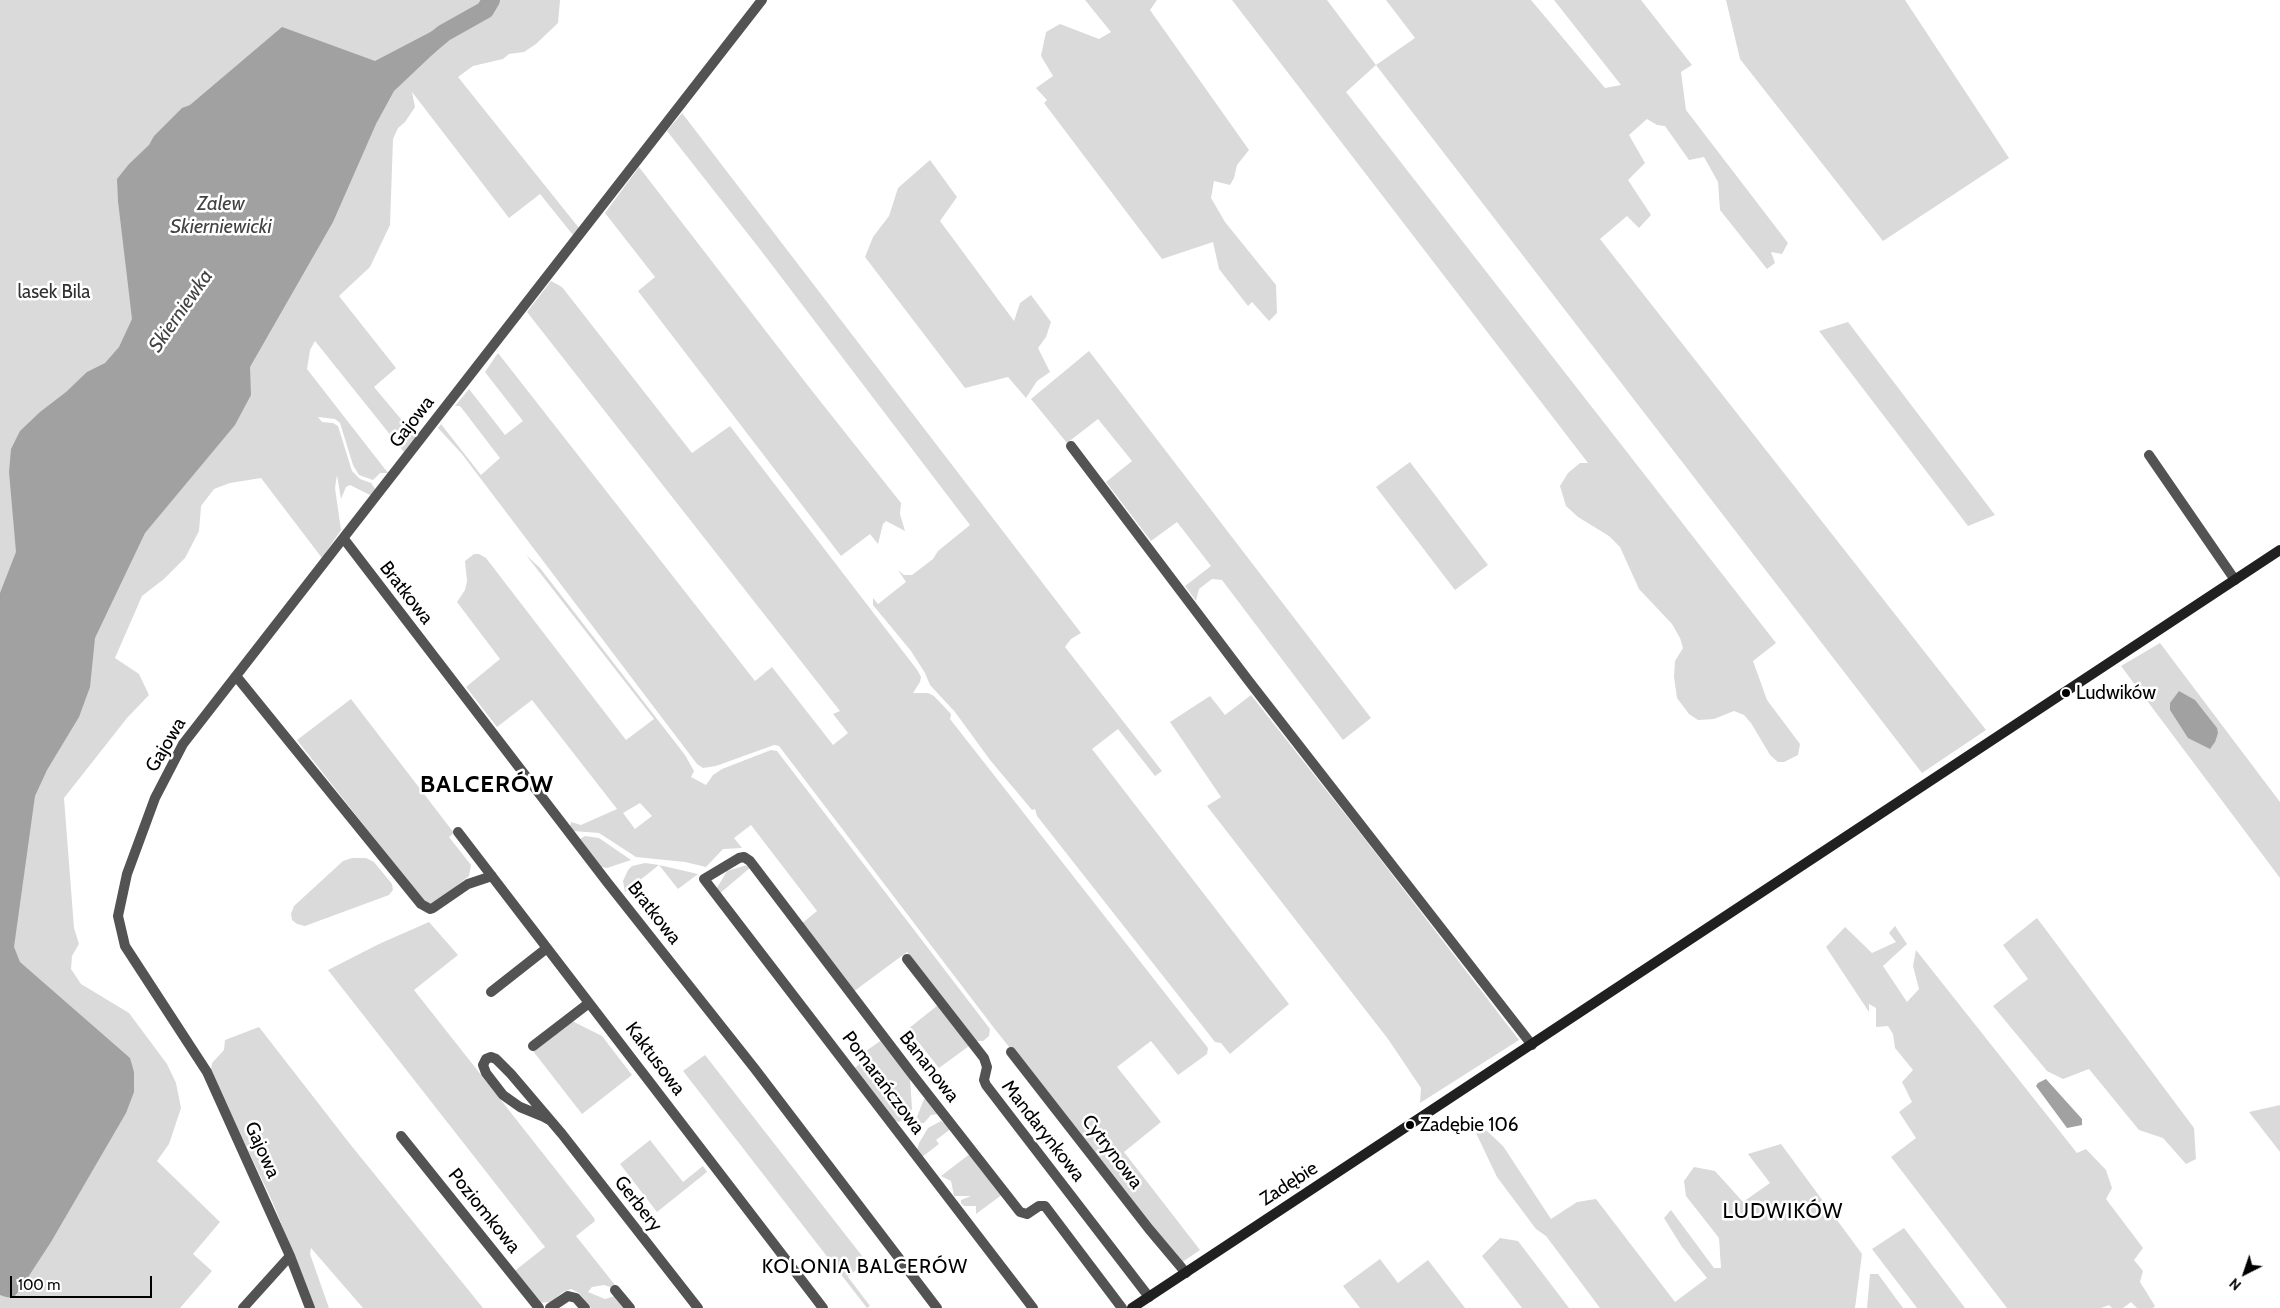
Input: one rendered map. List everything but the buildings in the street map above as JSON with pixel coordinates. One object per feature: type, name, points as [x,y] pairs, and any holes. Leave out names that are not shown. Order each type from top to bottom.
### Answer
[{"type":"street","name":"Gajowa","points":[[310,1308],[290,1256],[207,1072],[125,946],[118,916],[127,874],[164,780],[183,744],[762,0]]},
{"type":"street","points":[[1071,446],[1248,680],[1532,1045]]},
{"type":"street","points":[[2149,456],[2235,580]]},
{"type":"street","name":"Bratkowa","points":[[344,539],[606,882],[755,1070],[937,1308]]},
{"type":"street","name":"Zadębie","points":[[1132,1308],[2280,550]]},
{"type":"street","points":[[236,676],[425,908],[433,908],[468,884],[492,876]]},
{"type":"street","name":"Kaktusowa","points":[[458,832],[823,1308]]},
{"type":"street","name":"Bananowa","points":[[704,880],[739,858],[744,857],[750,861],[1020,1212],[1027,1214],[1039,1206],[1045,1206],[1122,1308]]},
{"type":"street","name":"Pomarańczowa","points":[[704,880],[1033,1308]]},
{"type":"street","points":[[491,992],[547,948]]},
{"type":"street","name":"Mandarynkowa","points":[[907,959],[984,1058],[987,1067],[984,1080],[986,1085],[1149,1296]]},
{"type":"street","points":[[533,1046],[589,1003]]},
{"type":"street","name":"Cytrynowa","points":[[1011,1052],[1152,1233],[1186,1273]]},
{"type":"street","name":"Gerbery","points":[[531,1107],[511,1102],[496,1088],[483,1067],[486,1059],[494,1058],[501,1063],[531,1107],[549,1120],[698,1308]]},
{"type":"street","name":"Poziomkowa","points":[[401,1136],[539,1308]]},
{"type":"street","points":[[244,1308],[290,1256]]},
{"type":"street","points":[[615,1290],[630,1308]]},
{"type":"street","points":[[550,1308],[568,1296],[576,1298],[585,1308]]},
{"type":"green space","name":"lasek Bila","points":[[0,0],[560,0],[558,23],[536,44],[524,52],[509,54],[503,59],[473,66],[458,77],[579,228],[573,235],[540,194],[509,218],[412,92],[415,107],[405,122],[398,128],[393,139],[390,225],[370,267],[339,296],[396,368],[374,387],[416,437],[404,452],[315,341],[310,350],[307,369],[388,473],[380,473],[373,480],[359,475],[353,465],[340,423],[335,419],[318,417],[322,422],[333,423],[338,426],[352,471],[360,479],[371,483],[376,490],[372,496],[350,485],[346,487],[341,499],[337,475],[335,488],[341,530],[322,558],[261,478],[230,483],[214,489],[201,506],[199,531],[185,558],[164,579],[142,596],[115,658],[139,674],[149,695],[127,718],[64,798],[74,928],[79,944],[72,956],[71,969],[81,984],[129,1013],[167,1064],[176,1083],[181,1108],[169,1144],[157,1161],[220,1222],[193,1254],[212,1271],[180,1308],[0,1308]]},
{"type":"green space","points":[[1085,0],[1157,0],[1150,10],[1249,150],[1237,165],[1230,185],[1214,181],[1211,198],[1225,222],[1276,285],[1277,313],[1269,321],[1252,302],[1248,306],[1219,269],[1213,242],[1162,259],[1044,103],[1047,100],[1036,88],[1053,76],[1041,56],[1046,32],[1060,24],[1099,39],[1111,32]]},
{"type":"green space","points":[[1232,0],[1327,0],[1376,65],[1346,92],[1776,643],[1753,661],[1767,700],[1800,744],[1798,755],[1784,762],[1778,762],[1770,755],[1751,723],[1744,715],[1734,711],[1714,719],[1698,720],[1689,714],[1677,698],[1674,677],[1675,661],[1683,648],[1672,624],[1639,589],[1620,547],[1609,536],[1578,517],[1566,506],[1560,486],[1568,473],[1580,463],[1588,463]]},
{"type":"green space","points":[[1386,0],[1531,0],[1605,88],[1621,85],[1554,0],[1641,0],[1692,65],[1681,72],[1686,110],[1788,243],[1782,254],[1771,252],[1775,263],[1767,269],[1720,210],[1718,182],[1704,157],[1689,160],[1665,126],[1657,125],[1647,119],[1629,135],[1645,163],[1628,180],[1651,215],[1639,228],[1627,216],[1600,239],[1986,730],[1922,773],[1376,65],[1415,38]]},
{"type":"green space","points":[[1726,0],[1905,0],[2009,158],[1883,241],[1740,59]]},
{"type":"green space","points":[[682,113],[1081,633],[1071,639],[1065,647],[1162,771],[1155,776],[1118,729],[1092,749],[1289,1004],[1230,1054],[1221,1043],[1215,1042],[1037,816],[1035,809],[1032,810],[990,760],[955,712],[930,685],[911,651],[873,605],[873,598],[878,604],[906,582],[898,570],[904,575],[912,575],[933,559],[938,551],[970,525],[759,248],[667,131]]},
{"type":"green space","points":[[930,160],[957,197],[940,221],[1014,321],[1020,303],[1031,295],[1051,322],[1046,337],[1038,348],[1050,372],[1037,381],[1026,398],[1008,377],[965,388],[865,257],[873,237],[889,216],[898,188]]},
{"type":"green space","points":[[639,167],[901,503],[900,514],[905,531],[886,521],[883,524],[878,544],[870,534],[841,556],[638,291],[655,277],[605,213]]},
{"type":"green space","points":[[551,281],[562,287],[692,453],[730,426],[918,671],[921,677],[920,682],[913,693],[928,693],[934,696],[951,714],[950,719],[1208,1048],[1207,1054],[1178,1075],[1151,1041],[1117,1067],[1161,1122],[1124,1152],[1200,1250],[1181,1263],[994,1028],[779,746],[774,745],[716,766],[703,768],[697,764],[462,454],[438,428],[441,424],[481,475],[500,458],[460,406],[455,406],[469,389],[505,435],[523,421],[485,372],[498,353],[755,681],[772,667],[833,745],[848,733],[833,714],[840,711],[527,312]]},
{"type":"green space","points":[[1848,322],[1995,515],[1968,526],[1819,331]]},
{"type":"green space","points":[[1089,351],[1371,718],[1343,740],[1222,580],[1212,579],[1199,589],[1196,601],[1185,586],[1211,566],[1177,522],[1151,541],[1106,482],[1132,461],[1098,419],[1067,443],[1031,399]]},
{"type":"green space","points":[[1410,462],[1488,565],[1455,590],[1376,487]]},
{"type":"green space","points":[[474,554],[479,554],[486,558],[626,740],[654,719],[526,555],[540,568],[685,755],[694,771],[691,777],[706,785],[713,775],[722,769],[771,750],[777,751],[990,1029],[989,1036],[983,1041],[976,1041],[907,952],[853,992],[801,924],[817,911],[751,825],[734,838],[742,848],[723,849],[706,867],[685,862],[636,857],[599,833],[573,831],[570,827],[571,822],[581,825],[617,809],[532,700],[497,727],[466,687],[500,659],[457,602],[465,590],[467,581],[465,561]],"holes":[[[640,803],[652,816],[635,829],[623,813]]]},
{"type":"green space","points":[[2160,643],[2280,802],[2280,878],[2121,666]]},
{"type":"green space","points":[[1251,695],[1364,838],[1519,1040],[1420,1103],[1421,1088],[1388,1039],[1207,806],[1221,797],[1170,722],[1210,696],[1225,715]]},
{"type":"green space","points":[[351,699],[454,833],[449,837],[471,865],[469,876],[434,904],[424,902],[297,740]]},
{"type":"green space","points":[[585,836],[599,838],[631,860],[607,868],[601,867],[580,839]]},
{"type":"green space","points":[[352,858],[366,858],[374,862],[392,884],[393,890],[389,895],[305,926],[297,924],[292,920],[291,914],[294,906],[343,861]]},
{"type":"green space","points":[[645,863],[659,865],[625,892],[623,881],[628,870],[632,866]]},
{"type":"green space","points":[[659,865],[698,874],[678,889]]},
{"type":"green space","points":[[747,865],[751,867],[718,895],[717,888],[727,871]]},
{"type":"green space","points":[[2037,918],[2194,1128],[2196,1159],[2186,1164],[2163,1138],[2139,1130],[2089,1069],[2063,1079],[2047,1071],[1993,1006],[2028,979],[2003,945]]},
{"type":"green space","points":[[429,922],[458,955],[414,990],[594,1218],[595,1221],[576,1236],[619,1290],[604,1285],[592,1287],[588,1292],[605,1299],[615,1296],[627,1308],[591,1308],[579,1293],[571,1289],[563,1292],[551,1302],[538,1303],[512,1273],[545,1247],[328,970],[379,944]]},
{"type":"green space","points":[[1895,926],[1907,944],[1883,966],[1907,1002],[1919,989],[1913,966],[1916,950],[2077,1153],[2086,1149],[2106,1170],[2112,1188],[2106,1199],[2143,1248],[2134,1260],[2143,1271],[2140,1282],[2155,1306],[2153,1308],[2137,1308],[2131,1302],[2123,1308],[2112,1308],[2109,1305],[2101,1308],[2007,1308],[1891,1157],[1916,1138],[1899,1112],[1912,1102],[1902,1082],[1913,1070],[1895,1048],[1893,1034],[1888,1026],[1876,1027],[1876,1008],[1869,1004],[1869,1012],[1826,947],[1845,927],[1872,953],[1896,942],[1889,933]]},
{"type":"green space","points":[[938,1005],[969,1046],[939,1068],[908,1029]]},
{"type":"green space","points":[[572,1021],[602,1036],[632,1075],[582,1114],[533,1051]]},
{"type":"green space","points":[[259,1027],[350,1144],[483,1308],[363,1308],[311,1248],[310,1254],[329,1308],[315,1308],[273,1203],[211,1071],[212,1063],[224,1050],[225,1040]]},
{"type":"green space","points":[[883,1039],[910,1078],[912,1109],[910,1115],[905,1120],[898,1122],[892,1119],[852,1070],[870,1056],[866,1051]]},
{"type":"green space","points":[[705,1055],[866,1261],[848,1277],[870,1306],[867,1308],[683,1071]]},
{"type":"green space","points":[[924,1099],[927,1099],[939,1114],[931,1115],[924,1123],[921,1123],[917,1117]]},
{"type":"green space","points":[[2280,1105],[2280,1152],[2249,1112]]},
{"type":"green space","points":[[941,1121],[952,1128],[936,1140],[939,1144],[922,1157],[917,1150],[919,1143],[928,1128]]},
{"type":"green space","points":[[1480,1127],[1486,1130],[1503,1146],[1551,1219],[1577,1202],[1596,1199],[1675,1302],[1707,1278],[1682,1247],[1664,1218],[1671,1210],[1714,1268],[1721,1268],[1719,1238],[1686,1196],[1684,1181],[1694,1167],[1715,1171],[1743,1202],[1770,1183],[1748,1154],[1781,1144],[1862,1254],[1855,1308],[1600,1308],[1546,1236],[1536,1229],[1497,1177],[1476,1133]]},
{"type":"green space","points":[[650,1140],[683,1182],[703,1166],[707,1172],[657,1212],[620,1164]]},
{"type":"green space","points":[[971,1153],[1003,1194],[976,1214],[976,1206],[964,1206],[961,1203],[961,1200],[971,1196],[954,1196],[951,1181],[941,1176]]},
{"type":"green space","points":[[1904,1228],[1965,1308],[1917,1308],[1872,1249]]},
{"type":"green space","points":[[1500,1238],[1518,1241],[1569,1308],[1522,1308],[1482,1256]]},
{"type":"green space","points":[[1380,1259],[1398,1283],[1428,1260],[1465,1308],[1360,1308],[1343,1286]]},
{"type":"green space","points":[[1870,1274],[1878,1274],[1903,1308],[1867,1308]]},
{"type":"water","name":"Zalew Skierniewicki","points":[[282,27],[375,61],[440,27],[449,39],[394,91],[376,124],[333,222],[250,367],[251,395],[235,425],[145,533],[95,638],[90,687],[79,717],[47,770],[35,796],[14,947],[20,962],[130,1058],[134,1072],[134,1092],[126,1113],[51,1242],[19,1291],[13,1298],[6,1297],[0,1295],[0,593],[16,552],[9,472],[11,449],[20,431],[40,412],[66,392],[87,372],[105,363],[119,347],[132,319],[117,179],[129,164],[149,145],[154,136],[182,108],[190,105]]},
{"type":"water","points":[[2179,691],[2195,700],[2217,728],[2218,733],[2215,742],[2210,749],[2188,738],[2170,710],[2170,703]]},
{"type":"water","points":[[2046,1079],[2082,1119],[2082,1125],[2067,1128],[2036,1086]]},
{"type":"waterway","name":"Skierniewka","points":[[426,48],[444,33],[485,10],[491,0]]},
{"type":"place","name":"Ludwików","points":[[2066,693]]},
{"type":"place","name":"Zadębie 106","points":[[1410,1125]]},
{"type":"district","name":"BALCERÓW","points":[[487,785]]},
{"type":"district","name":"LUDWIKÓW","points":[[1783,1212]]},
{"type":"district","name":"KOLONIA BALCERÓW","points":[[865,1267]]}]
